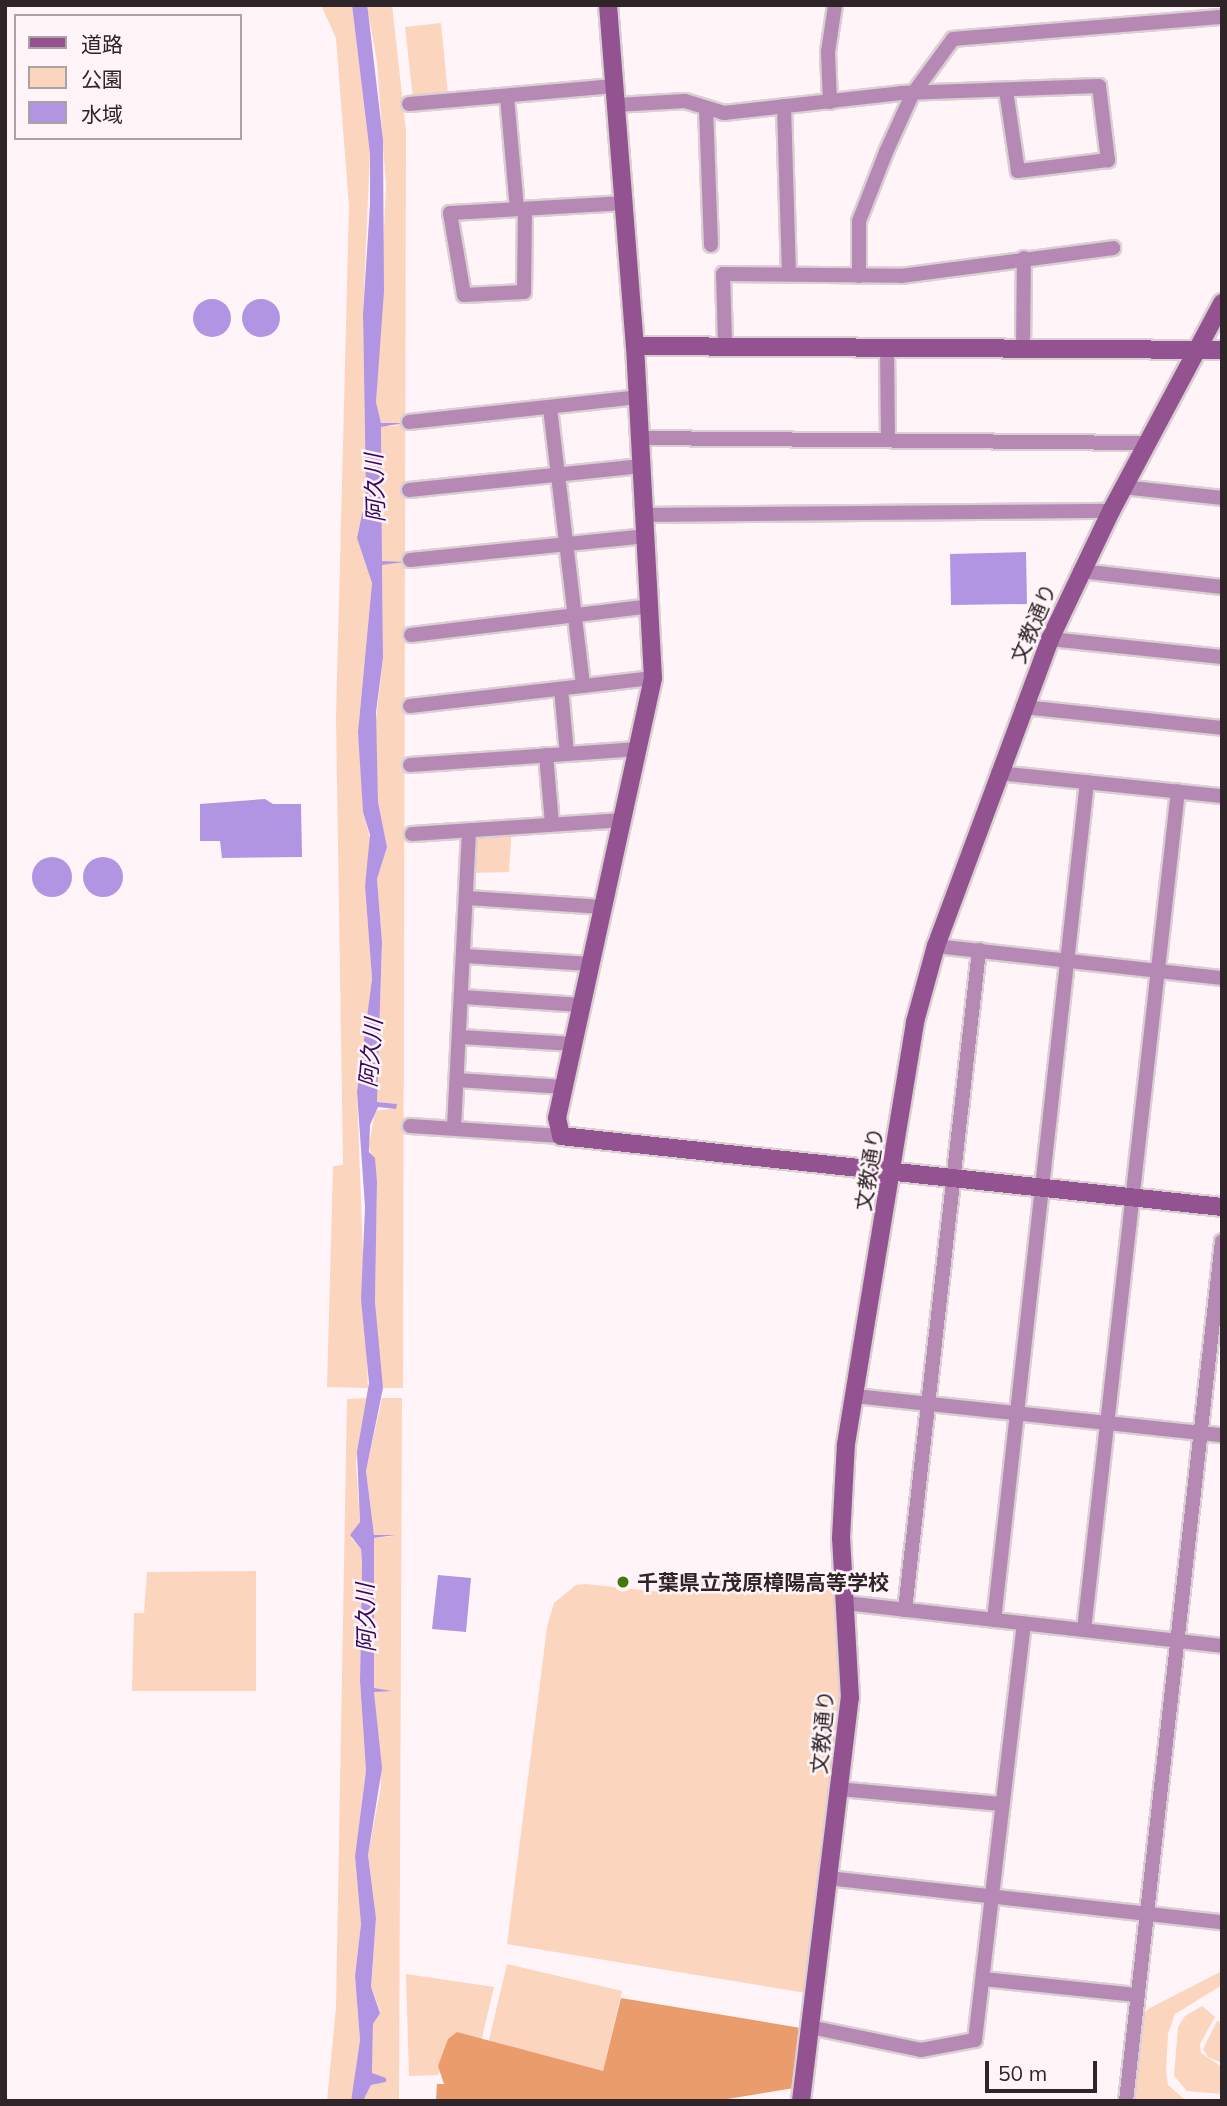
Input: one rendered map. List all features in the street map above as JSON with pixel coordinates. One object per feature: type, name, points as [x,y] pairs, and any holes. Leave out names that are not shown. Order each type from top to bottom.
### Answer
[{"type":"street","points":[[561,1136],[557,1127],[564,1087],[653,678],[635,346],[608,5]]},
{"type":"street","points":[[830,102],[828,52],[835,5]]},
{"type":"street","points":[[859,276],[859,221],[912,95],[957,36],[1222,17]]},
{"type":"street","points":[[409,104],[614,86]]},
{"type":"street","points":[[616,105],[685,101],[724,113],[912,95],[1099,86],[1108,160],[1018,171],[1006,92]]},
{"type":"street","points":[[507,97],[521,209],[524,292],[464,295],[450,213],[521,209],[622,202]]},
{"type":"street","points":[[784,106],[789,273]]},
{"type":"street","points":[[706,108],[711,245]]},
{"type":"street","points":[[725,344],[723,274],[901,276],[1113,248]]},
{"type":"street","points":[[1023,347],[1024,258]]},
{"type":"street","name":"文教通り","points":[[801,2101],[850,1699],[841,1513],[855,1396],[915,1022],[936,946],[998,773],[1050,639],[1080,571],[1123,487],[1222,303]]},
{"type":"street","points":[[635,346],[725,344],[1222,349]]},
{"type":"street","points":[[887,346],[888,438]]},
{"type":"street","points":[[409,422],[638,397]]},
{"type":"street","points":[[550,408],[583,686]]},
{"type":"street","points":[[640,438],[888,438],[1146,443]]},
{"type":"street","points":[[409,491],[642,466]]},
{"type":"street","points":[[1123,487],[1222,498]]},
{"type":"street","points":[[645,515],[1111,511]]},
{"type":"street","points":[[410,560],[647,536]]},
{"type":"street","points":[[1080,571],[1222,587]]},
{"type":"street","points":[[411,635],[651,606]]},
{"type":"street","points":[[1050,639],[1222,657]]},
{"type":"street","points":[[410,706],[653,678]]},
{"type":"street","points":[[561,689],[567,754]]},
{"type":"street","points":[[1023,707],[1222,727]]},
{"type":"street","points":[[410,765],[638,749]]},
{"type":"street","points":[[547,755],[552,824]]},
{"type":"street","points":[[998,773],[1222,796]]},
{"type":"street","points":[[994,1620],[1087,782]]},
{"type":"street","points":[[1084,1630],[1178,791]]},
{"type":"street","points":[[412,834],[621,820]]},
{"type":"street","points":[[454,1128],[466,956],[469,830]]},
{"type":"street","points":[[468,898],[603,907]]},
{"type":"street","points":[[936,946],[1222,978]]},
{"type":"street","points":[[905,1610],[979,950]]},
{"type":"street","points":[[466,956],[590,964]]},
{"type":"street","points":[[463,997],[581,1005]]},
{"type":"street","points":[[461,1037],[573,1044]]},
{"type":"street","points":[[457,1080],[564,1087]]},
{"type":"street","points":[[410,1126],[561,1136],[588,1142],[891,1169],[1222,1207]]},
{"type":"street","points":[[1126,2101],[1222,1241]]},
{"type":"street","points":[[855,1396],[928,1401],[1222,1435]]},
{"type":"street","points":[[846,1604],[1222,1646]]},
{"type":"street","points":[[810,2028],[921,2050],[975,2040],[1024,1624]]},
{"type":"street","points":[[839,1789],[1002,1804]]},
{"type":"street","points":[[828,1878],[993,1894],[1222,1922]]},
{"type":"street","points":[[984,1979],[1136,1995]]},
{"type":"green space","points":[[321,5],[352,5],[370,154],[363,314],[366,495],[357,538],[372,583],[359,719],[363,812],[371,842],[365,886],[372,979],[357,1092],[368,1388],[327,1387],[333,1166],[343,1165],[336,718],[349,206],[336,38]]},
{"type":"green space","points":[[367,5],[392,5],[406,131],[403,1388],[383,1388],[378,1355],[375,1302],[377,1182],[369,1146],[375,1111],[396,1108],[396,1104],[377,1102],[382,942],[377,879],[387,847],[378,802],[375,728],[383,658],[382,565],[404,562],[382,562],[381,426],[403,426],[381,424],[376,402],[386,186],[377,62]]},
{"type":"green space","points":[[441,23],[448,95],[413,99],[405,27]]},
{"type":"green space","points":[[512,826],[509,872],[470,873],[473,828]]},
{"type":"green space","points":[[367,1398],[356,1462],[360,1522],[351,1538],[361,1549],[362,1563],[360,1681],[366,1771],[355,1856],[361,1924],[355,1976],[360,2040],[351,2101],[327,2101],[336,2007],[347,1399]]},
{"type":"green space","points":[[382,1398],[402,1398],[399,2101],[363,2101],[371,2085],[386,2082],[372,2074],[373,2024],[380,2011],[371,1987],[376,1918],[368,1855],[381,1786],[374,1691],[392,1691],[374,1689],[374,1538],[395,1536],[374,1535],[366,1471]]},
{"type":"green space","points":[[256,1571],[256,1691],[132,1691],[134,1613],[144,1613],[147,1572]]},
{"type":"green space","points":[[672,1574],[834,1590],[840,1689],[806,1993],[507,1944],[547,1627],[554,1603],[576,1585],[586,1584],[670,1593]]},
{"type":"green space","points":[[507,1964],[622,1991],[603,2071],[488,2044]]},
{"type":"green space","points":[[1222,1971],[1222,1985],[1175,2014],[1168,2034],[1166,2071],[1168,2085],[1184,2099],[1222,2101],[1131,2101],[1140,2018],[1148,2009]]},
{"type":"green space","points":[[406,1974],[494,1987],[481,2042],[457,2032],[438,2075],[409,2076]]},
{"type":"green space","points":[[1202,2006],[1215,2017],[1200,2044],[1201,2053],[1222,2067],[1222,2094],[1187,2091],[1174,2076],[1178,2027],[1185,2016]]},
{"type":"green space","points":[[1217,2021],[1222,2022],[1222,2063],[1208,2057],[1203,2049]]},
{"type":"shaded area","points":[[621,1998],[801,2028],[794,2088],[715,2101],[436,2101],[437,2084],[444,2084],[438,2066],[448,2039],[457,2032],[603,2071]]},
{"type":"water","name":"阿久川","points":[[352,5],[367,5],[383,140],[384,291],[376,402],[381,423],[403,423],[381,427],[382,561],[405,562],[382,565],[383,658],[376,712],[378,802],[387,847],[377,879],[382,942],[377,1102],[397,1104],[396,1109],[378,1107],[370,1125],[369,1152],[375,1158],[377,1182],[375,1302],[383,1388],[366,1471],[374,1535],[395,1535],[374,1538],[374,1688],[392,1691],[374,1692],[382,1768],[368,1855],[376,1918],[371,1987],[380,2013],[373,2024],[372,2073],[386,2078],[386,2082],[371,2085],[363,2101],[351,2101],[360,2040],[355,1976],[361,1924],[355,1856],[366,1771],[360,1681],[362,1563],[361,1549],[350,1535],[360,1522],[357,1452],[369,1383],[361,1299],[365,1207],[357,1092],[372,979],[365,886],[370,835],[363,812],[358,732],[372,583],[357,538],[366,495],[363,314],[370,204],[370,154]]},
{"type":"water","points":[[212,299],[225,305],[231,318],[225,331],[212,337],[199,331],[193,318],[199,305]]},
{"type":"water","points":[[261,299],[274,305],[280,318],[274,331],[261,337],[248,331],[242,318],[248,305]]},
{"type":"water","points":[[1026,552],[1027,604],[951,605],[950,554]]},
{"type":"water","points":[[265,799],[273,804],[301,804],[302,857],[222,858],[220,841],[200,841],[200,804]]},
{"type":"water","points":[[52,857],[66,863],[72,877],[66,891],[52,897],[38,891],[32,877],[38,863]]},
{"type":"water","points":[[103,857],[117,863],[123,877],[117,891],[103,897],[89,891],[83,877],[89,863]]},
{"type":"water","points":[[438,1575],[471,1578],[466,1632],[432,1629]]},
{"type":"place","name":"千葉県立茂原樟陽高等学校","points":[[623,1582]]}]
